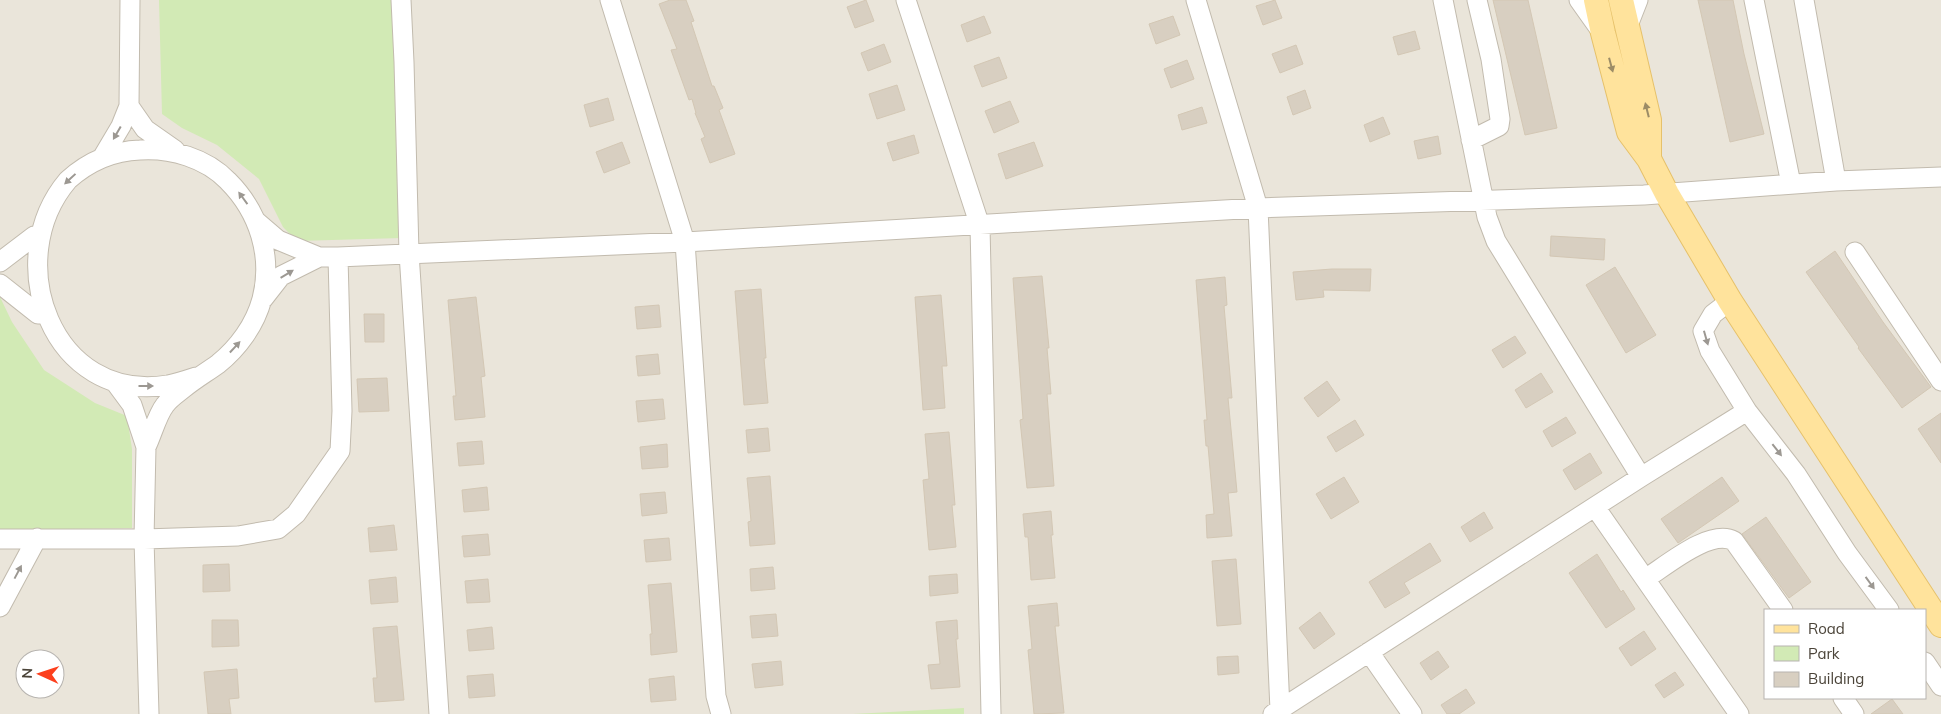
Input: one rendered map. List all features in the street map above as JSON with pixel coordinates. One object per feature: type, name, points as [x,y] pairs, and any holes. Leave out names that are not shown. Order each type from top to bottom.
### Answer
[{"type":"main road","points":[[1596,0],[1629,132],[1649,159],[1667,194],[1730,301],[1941,624]]},
{"type":"main road","points":[[1621,0],[1649,120],[1649,159]]},
{"type":"street","points":[[102,158],[121,126],[129,106],[130,0]]},
{"type":"street","points":[[400,0],[404,62],[409,254],[439,714]]},
{"type":"street","points":[[610,0],[685,242],[716,696],[721,714]]},
{"type":"street","points":[[906,0],[980,226],[991,714]]},
{"type":"street","points":[[1196,0],[1258,208],[1277,712]]},
{"type":"street","points":[[1443,0],[1483,200],[1487,218],[1496,241],[1642,477]]},
{"type":"street","points":[[1471,140],[1499,126],[1500,119],[1491,59],[1477,0]]},
{"type":"street","points":[[1579,0],[1603,33]]},
{"type":"street","points":[[1626,28],[1638,0]]},
{"type":"street","points":[[1754,0],[1791,184]]},
{"type":"street","points":[[1804,0],[1836,182]]},
{"type":"street","points":[[129,106],[145,129],[180,153],[204,163],[226,179],[244,198],[257,222],[265,247],[266,274],[262,300],[252,325],[237,346],[217,364],[196,377],[165,405],[146,447]]},
{"type":"street","points":[[180,153],[154,149],[127,150],[102,158],[78,171],[59,189],[44,211],[34,236],[29,262],[31,288],[38,314],[52,337],[69,357],[91,372],[116,382],[142,386],[168,385],[196,377]]},
{"type":"street","points":[[257,222],[278,240],[319,257],[338,257],[685,242],[980,226],[1258,208],[1667,194],[1791,184],[1941,177]]},
{"type":"street","points":[[0,262],[34,236]]},
{"type":"street","points":[[1855,252],[1941,381]]},
{"type":"street","points":[[262,300],[281,276],[319,257]]},
{"type":"street","points":[[0,539],[144,539],[238,536],[278,529],[296,514],[340,451],[342,411],[338,257]]},
{"type":"street","points":[[0,284],[38,314]]},
{"type":"street","points":[[1730,301],[1713,314],[1703,331],[1710,351],[1747,412],[1796,474],[1847,553],[1888,609]]},
{"type":"street","points":[[116,382],[132,404],[146,447],[144,539],[149,714]]},
{"type":"street","points":[[1277,712],[1595,507],[1747,412]]},
{"type":"street","points":[[1595,507],[1739,714]]},
{"type":"street","points":[[1645,579],[1707,540],[1720,537],[1728,538],[1734,541],[1782,609]]},
{"type":"street","points":[[0,607],[36,538]]},
{"type":"street","points":[[1369,652],[1412,714]]},
{"type":"street","points":[[1926,664],[1941,686]]},
{"type":"street","points":[[1844,699],[1854,714]]},
{"type":"shaded area","points":[[0,0],[1941,0],[1941,714],[0,714]]},
{"type":"green space","points":[[159,0],[391,0],[394,3],[402,238],[297,241],[283,227],[259,179],[217,145],[182,128],[162,114]]},
{"type":"green space","points":[[0,297],[12,322],[44,370],[95,403],[127,416],[132,449],[132,528],[0,530]]},
{"type":"green space","points":[[964,708],[964,714],[853,714]]},
{"type":"building","points":[[670,0],[686,0],[694,21],[691,22],[712,86],[714,86],[723,108],[719,110],[735,154],[710,163],[701,139],[705,137],[695,113],[692,99],[689,100],[671,50],[677,49],[659,4]]},
{"type":"building","points":[[866,0],[874,21],[855,28],[847,7]]},
{"type":"building","points":[[1275,0],[1282,18],[1263,25],[1256,6]]},
{"type":"building","points":[[1493,0],[1528,0],[1557,128],[1525,135]]},
{"type":"building","points":[[1698,0],[1733,0],[1764,134],[1730,142]]},
{"type":"building","points":[[984,16],[991,33],[967,42],[961,25]]},
{"type":"building","points":[[1173,16],[1180,35],[1156,44],[1149,24]]},
{"type":"building","points":[[1415,31],[1420,49],[1398,55],[1393,37]]},
{"type":"building","points":[[884,44],[891,62],[868,71],[861,53]]},
{"type":"building","points":[[1296,45],[1303,64],[1280,73],[1272,54]]},
{"type":"building","points":[[999,57],[1007,78],[982,87],[974,66]]},
{"type":"building","points":[[1187,60],[1194,79],[1171,88],[1164,69]]},
{"type":"building","points":[[897,85],[905,110],[877,119],[869,94]]},
{"type":"building","points":[[1305,90],[1311,108],[1293,115],[1287,97]]},
{"type":"building","points":[[608,98],[614,120],[590,127],[584,105]]},
{"type":"building","points":[[1010,101],[1019,122],[994,133],[985,111]]},
{"type":"building","points":[[1202,107],[1207,123],[1182,130],[1178,115]]},
{"type":"building","points":[[1383,117],[1390,134],[1370,142],[1364,125]]},
{"type":"building","points":[[914,135],[919,153],[893,161],[887,143]]},
{"type":"building","points":[[1438,136],[1441,154],[1418,159],[1414,141]]},
{"type":"building","points":[[622,142],[630,163],[604,173],[596,152]]},
{"type":"building","points":[[1034,142],[1043,166],[1006,179],[998,154]]},
{"type":"building","points":[[1551,236],[1605,239],[1604,260],[1550,256]]},
{"type":"building","points":[[1835,251],[1883,322],[1931,387],[1902,408],[1806,272]]},
{"type":"building","points":[[1615,267],[1656,335],[1626,353],[1586,285]]},
{"type":"building","points":[[1371,269],[1370,291],[1323,290],[1324,297],[1296,300],[1293,272]]},
{"type":"building","points":[[1042,276],[1049,348],[1047,348],[1051,394],[1047,394],[1054,486],[1027,488],[1020,420],[1023,419],[1013,278]]},
{"type":"building","points":[[1225,277],[1227,305],[1224,306],[1232,398],[1228,398],[1237,492],[1228,493],[1232,536],[1207,538],[1206,515],[1214,514],[1204,420],[1207,420],[1196,280]]},
{"type":"building","points":[[761,289],[768,403],[744,405],[735,291]]},
{"type":"building","points":[[941,295],[947,366],[942,366],[945,408],[923,410],[915,297]]},
{"type":"building","points":[[476,297],[485,376],[481,377],[485,417],[455,420],[453,396],[456,396],[448,300]]},
{"type":"building","points":[[659,305],[661,327],[637,329],[635,307]]},
{"type":"building","points":[[364,314],[384,314],[384,342],[365,342]]},
{"type":"building","points":[[1515,336],[1526,353],[1503,368],[1492,350]]},
{"type":"building","points":[[658,354],[660,374],[638,376],[636,356]]},
{"type":"building","points":[[1541,373],[1553,392],[1526,408],[1515,390]]},
{"type":"building","points":[[387,378],[389,411],[359,412],[357,379]]},
{"type":"building","points":[[1327,381],[1340,400],[1318,417],[1304,398]]},
{"type":"building","points":[[663,399],[665,419],[638,422],[636,401]]},
{"type":"building","points":[[1941,413],[1941,463],[1918,429]]},
{"type":"building","points":[[1566,417],[1576,433],[1552,447],[1543,431]]},
{"type":"building","points":[[1355,420],[1364,435],[1336,452],[1327,437]]},
{"type":"building","points":[[768,428],[770,451],[748,453],[746,430]]},
{"type":"building","points":[[949,432],[955,505],[952,505],[956,547],[929,550],[923,480],[929,479],[925,434]]},
{"type":"building","points":[[482,441],[484,464],[459,466],[457,443]]},
{"type":"building","points":[[667,444],[668,467],[642,469],[640,447]]},
{"type":"building","points":[[1590,453],[1602,473],[1575,490],[1563,470]]},
{"type":"building","points":[[770,476],[775,544],[750,546],[748,522],[751,521],[747,478]]},
{"type":"building","points":[[1344,477],[1359,502],[1331,519],[1316,494]]},
{"type":"building","points":[[1722,477],[1739,501],[1678,543],[1661,519]]},
{"type":"building","points":[[487,487],[489,510],[464,512],[462,490]]},
{"type":"building","points":[[665,492],[667,513],[642,516],[640,494]]},
{"type":"building","points":[[1051,511],[1055,578],[1031,580],[1028,537],[1025,537],[1023,514]]},
{"type":"building","points":[[1484,512],[1493,528],[1470,542],[1461,527]]},
{"type":"building","points":[[1766,517],[1811,582],[1789,598],[1742,534]]},
{"type":"building","points":[[394,525],[397,550],[370,552],[368,528]]},
{"type":"building","points":[[488,534],[490,555],[464,557],[462,536]]},
{"type":"building","points":[[669,538],[671,560],[646,562],[644,540]]},
{"type":"building","points":[[1430,543],[1441,561],[1404,583],[1410,593],[1385,608],[1369,582]]},
{"type":"building","points":[[1597,554],[1621,592],[1623,590],[1635,609],[1606,628],[1569,573]]},
{"type":"building","points":[[1236,559],[1241,624],[1217,626],[1212,561]]},
{"type":"building","points":[[229,564],[230,591],[203,592],[203,565]]},
{"type":"building","points":[[773,567],[775,589],[751,591],[750,569]]},
{"type":"building","points":[[957,574],[958,593],[930,596],[929,576]]},
{"type":"building","points":[[396,577],[398,602],[371,604],[369,580]]},
{"type":"building","points":[[488,579],[490,602],[467,603],[465,581]]},
{"type":"building","points":[[671,583],[677,652],[651,655],[650,634],[652,634],[648,585]]},
{"type":"building","points":[[1057,603],[1059,626],[1055,626],[1064,713],[1034,714],[1028,650],[1032,649],[1028,606]]},
{"type":"building","points":[[1320,612],[1335,634],[1314,649],[1299,628]]},
{"type":"building","points":[[776,614],[778,636],[752,638],[750,616]]},
{"type":"building","points":[[212,620],[238,620],[239,646],[212,647]]},
{"type":"building","points":[[957,620],[958,639],[956,639],[960,687],[931,689],[928,665],[940,664],[936,622]]},
{"type":"building","points":[[397,626],[404,700],[375,702],[373,678],[377,678],[373,628]]},
{"type":"building","points":[[492,627],[494,649],[469,651],[467,630]]},
{"type":"building","points":[[1644,631],[1656,649],[1631,666],[1619,648]]},
{"type":"building","points":[[1438,651],[1449,667],[1431,680],[1420,663]]},
{"type":"building","points":[[1238,656],[1239,673],[1218,675],[1217,657]]},
{"type":"building","points":[[781,661],[783,685],[755,688],[752,664]]},
{"type":"building","points":[[237,669],[239,698],[229,699],[231,714],[208,714],[204,672]]},
{"type":"building","points":[[1675,672],[1684,685],[1664,698],[1655,685]]},
{"type":"building","points":[[493,674],[495,696],[469,698],[467,676]]},
{"type":"building","points":[[674,676],[676,700],[651,702],[649,679]]},
{"type":"building","points":[[1466,689],[1475,703],[1459,714],[1447,714],[1441,705]]},
{"type":"building","points":[[1892,699],[1903,714],[1871,714]]}]
